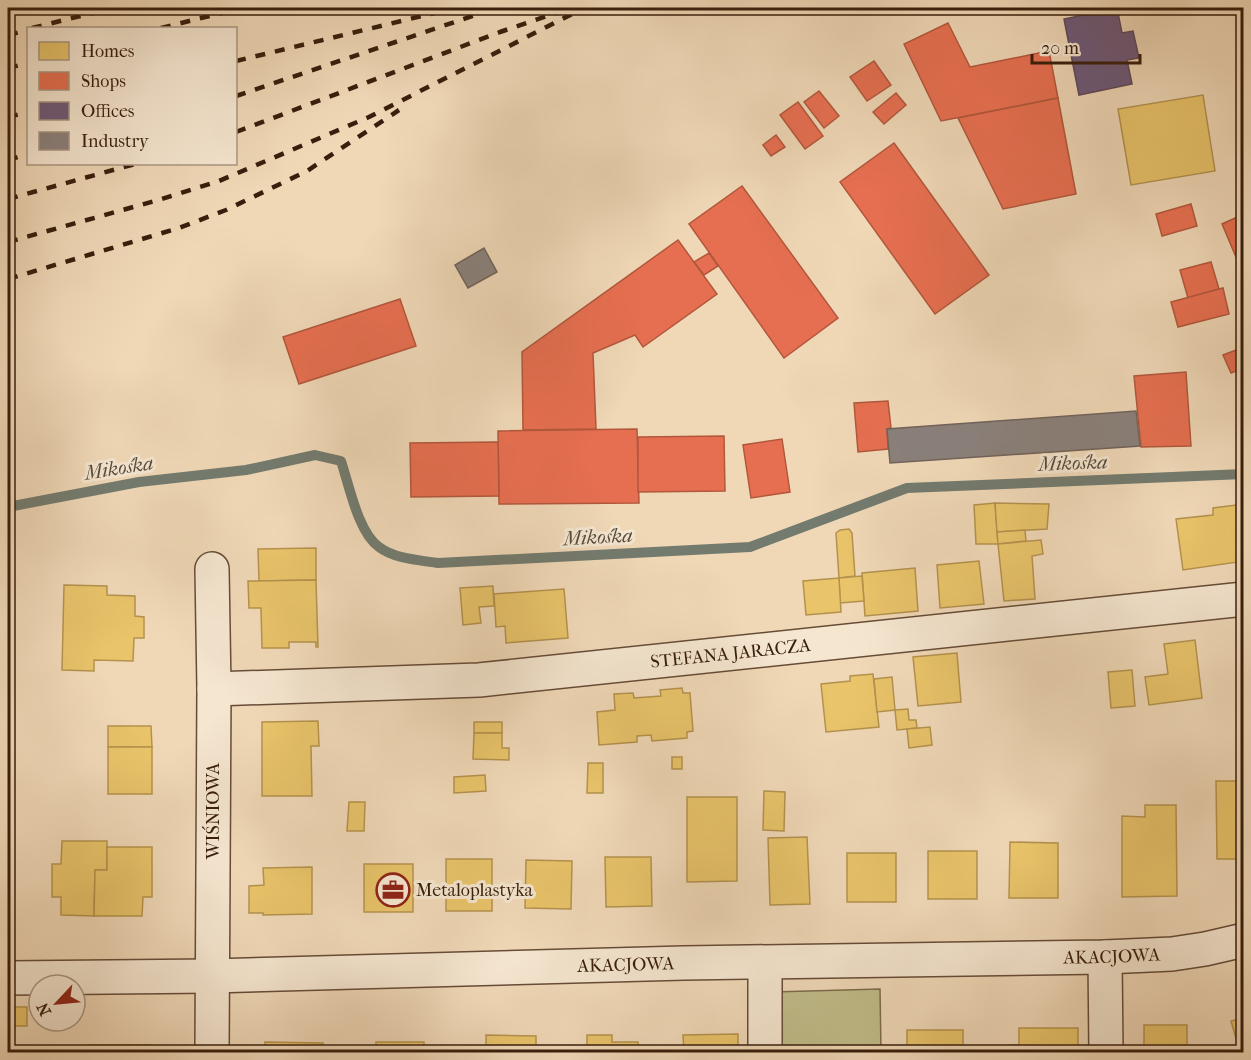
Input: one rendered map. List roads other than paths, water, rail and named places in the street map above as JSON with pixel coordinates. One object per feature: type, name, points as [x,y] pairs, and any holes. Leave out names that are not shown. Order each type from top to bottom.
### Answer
[{"type":"street","name":"WIŚNIOWA","points":[[212,569],[214,689],[212,1053]]},
{"type":"street","name":"STEFANA JARACZA","points":[[214,689],[478,680],[1244,599]]},
{"type":"street","name":"AKACJOWA","points":[[8,978],[212,976],[684,963],[1106,957],[1172,954],[1244,940]]},
{"type":"street","points":[[1106,957],[1106,1053]]},
{"type":"street","points":[[765,963],[765,1053]]},
{"type":"waterway","name":"Mikośka","points":[[8,507],[139,482],[246,470],[315,455],[341,461],[360,520],[365,531],[379,547],[399,557],[438,563],[750,547],[907,488],[1244,474]]},
{"type":"railway","points":[[36,27],[113,8]]},
{"type":"railway","points":[[165,27],[242,8]]},
{"type":"railway","points":[[237,61],[455,8]]},
{"type":"railway","points":[[237,96],[496,8]]},
{"type":"railway","points":[[8,242],[219,181],[369,117],[584,8]]},
{"type":"railway","points":[[237,132],[567,9]]},
{"type":"railway","points":[[8,35],[27,30]]},
{"type":"railway","points":[[8,68],[27,63]]},
{"type":"railway","points":[[8,279],[179,228],[226,210],[307,171],[399,110]]},
{"type":"railway","points":[[8,117],[27,112]]},
{"type":"railway","points":[[8,160],[27,154]]},
{"type":"railway","points":[[8,199],[131,165]]},
{"type":"place","name":"Metaloplastyka","points":[[393,890]]}]
